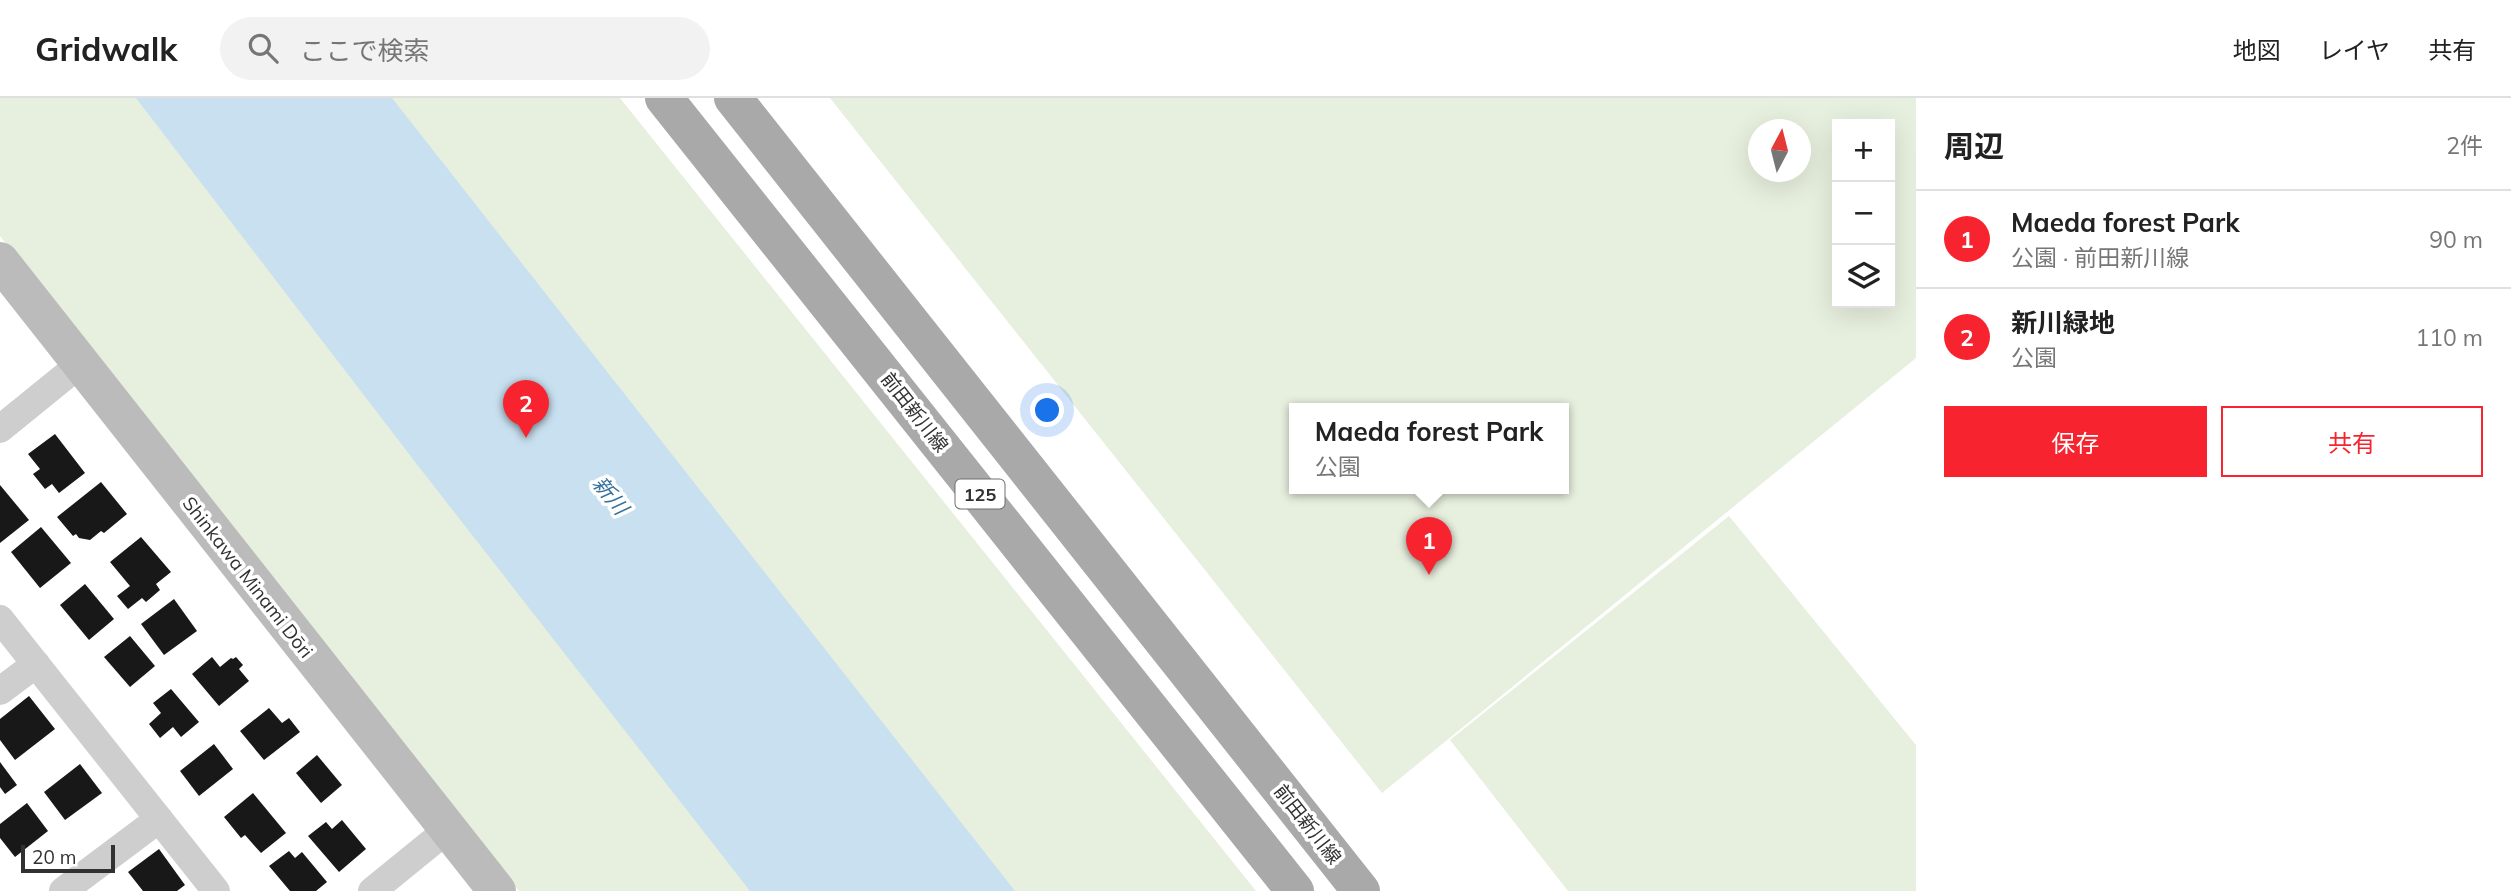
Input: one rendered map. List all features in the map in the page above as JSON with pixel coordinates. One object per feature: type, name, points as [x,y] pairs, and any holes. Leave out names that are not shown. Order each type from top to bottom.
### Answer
[{"type":"main road","name":"前田新川線","points":[[664,98],[1295,891]]},
{"type":"main road","name":"前田新川線","points":[[733,98],[1362,891]]},
{"type":"street","name":"Shinkawa Minami Dōri","points":[[0,261],[497,891]]},
{"type":"street","points":[[0,429],[80,364]]},
{"type":"street","points":[[0,619],[216,891]]},
{"type":"street","points":[[0,691],[36,664]]},
{"type":"street","points":[[63,891],[159,819]]},
{"type":"street","points":[[372,891],[447,830]]},
{"type":"green space","points":[[0,98],[620,98],[1256,891],[519,891],[0,236]]},
{"type":"green space","points":[[830,98],[1916,98],[1916,358],[1382,793]]},
{"type":"green space","points":[[1729,516],[1916,745],[1916,891],[1568,891],[1450,740]]},
{"type":"water","name":"新川","points":[[136,98],[392,98],[1015,891],[750,891],[419,467]]},
{"type":"building","points":[[55,434],[85,473],[59,493],[52,484],[45,489],[33,474],[40,469],[28,454]]},
{"type":"building","points":[[101,482],[127,514],[104,533],[101,531],[90,540],[79,538],[76,534],[73,536],[57,517]]},
{"type":"building","points":[[0,485],[29,520],[0,543]]},
{"type":"building","points":[[41,527],[71,563],[40,588],[11,552]]},
{"type":"building","points":[[141,537],[171,572],[156,584],[160,590],[146,602],[142,598],[128,609],[117,596],[130,586],[110,562]]},
{"type":"building","points":[[85,584],[114,619],[89,640],[60,605]]},
{"type":"building","points":[[174,599],[197,631],[164,655],[141,624]]},
{"type":"building","points":[[130,636],[155,666],[130,687],[104,657]]},
{"type":"building","points":[[212,657],[220,667],[236,657],[243,665],[239,669],[249,681],[219,706],[192,674]]},
{"type":"building","points":[[171,689],[199,722],[181,737],[173,727],[160,738],[149,724],[161,713],[153,703]]},
{"type":"building","points":[[29,696],[55,729],[15,760],[0,740],[0,719]]},
{"type":"building","points":[[269,708],[282,723],[289,718],[300,732],[264,760],[240,731]]},
{"type":"building","points":[[214,744],[233,769],[199,796],[180,771]]},
{"type":"building","points":[[317,755],[342,785],[321,803],[296,773]]},
{"type":"building","points":[[0,762],[17,785],[5,794],[0,787]]},
{"type":"building","points":[[80,764],[102,793],[65,820],[44,792]]},
{"type":"building","points":[[253,793],[286,833],[261,853],[245,835],[241,838],[224,817]]},
{"type":"building","points":[[27,803],[48,831],[15,857],[0,838],[0,824]]},
{"type":"building","points":[[342,820],[366,849],[339,872],[308,836],[326,822],[332,829]]},
{"type":"building","points":[[159,849],[185,885],[177,891],[143,891],[128,872]]},
{"type":"building","points":[[289,851],[295,858],[302,852],[327,882],[316,891],[290,891],[269,866]]},
{"type":"place","name":"新川緑地","points":[[526,438]]},
{"type":"place","name":"Maeda forest Park","points":[[1429,575]]}]
